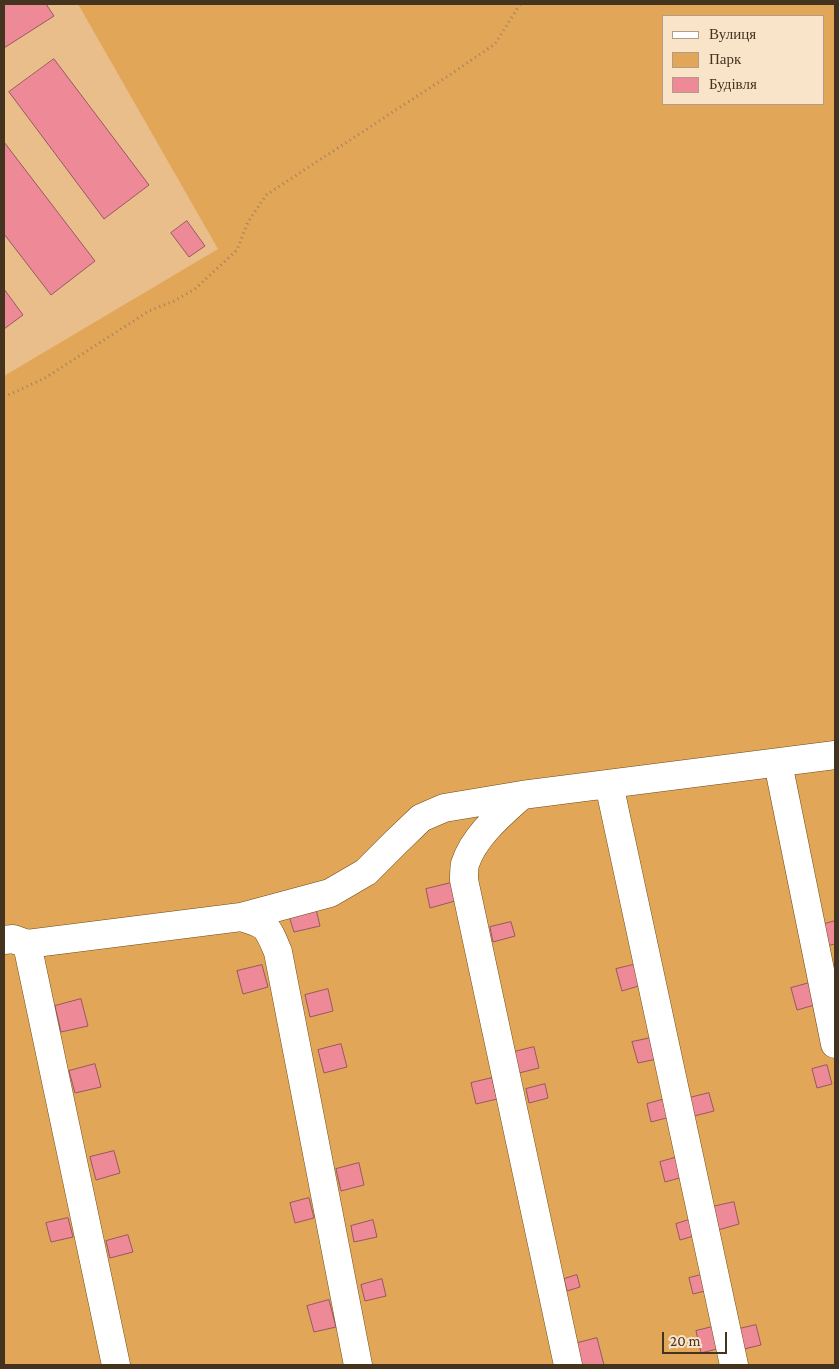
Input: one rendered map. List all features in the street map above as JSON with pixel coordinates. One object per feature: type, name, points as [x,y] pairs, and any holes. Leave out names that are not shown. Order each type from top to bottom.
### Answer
[{"type":"lane","points":[[116,1365],[15,942],[242,917],[330,893],[366,872],[422,818],[444,808],[522,795],[835,755]]},
{"type":"lane","points":[[778,762],[835,1044]]},
{"type":"lane","points":[[609,784],[734,1365]]},
{"type":"lane","points":[[522,795],[495,820],[476,842],[465,865],[464,880],[568,1365]]},
{"type":"lane","points":[[242,917],[263,924],[278,952],[358,1365]]},
{"type":"path","points":[[4,397],[45,378],[149,311],[195,290],[237,250],[248,222],[266,195],[494,44],[520,4]]},
{"type":"green space","points":[[78,4],[835,4],[835,1365],[4,1365],[4,376],[218,249]]},
{"type":"building","points":[[4,4],[46,4],[54,16],[4,48]]},
{"type":"building","points":[[54,59],[149,185],[104,219],[9,92]]},
{"type":"building","points":[[4,142],[95,261],[51,295],[4,234]]},
{"type":"building","points":[[187,221],[205,246],[189,257],[171,233]]},
{"type":"building","points":[[4,289],[23,315],[4,329]]},
{"type":"building","points":[[451,883],[455,901],[430,908],[426,889]]},
{"type":"building","points":[[316,909],[320,926],[294,932],[289,916]]},
{"type":"building","points":[[835,921],[835,944],[827,946],[821,925]]},
{"type":"building","points":[[511,922],[515,936],[493,942],[490,927]]},
{"type":"building","points":[[637,964],[642,985],[622,991],[616,969]]},
{"type":"building","points":[[262,965],[268,987],[243,994],[237,971]]},
{"type":"building","points":[[813,982],[818,1004],[797,1010],[791,988]]},
{"type":"building","points":[[328,989],[333,1011],[310,1017],[305,995]]},
{"type":"building","points":[[81,999],[88,1026],[61,1032],[55,1006]]},
{"type":"building","points":[[651,1038],[657,1059],[638,1063],[632,1042]]},
{"type":"building","points":[[341,1044],[347,1067],[324,1073],[318,1050]]},
{"type":"building","points":[[534,1047],[539,1068],[519,1073],[514,1052]]},
{"type":"building","points":[[95,1064],[101,1087],[75,1093],[69,1071]]},
{"type":"building","points":[[827,1065],[832,1084],[817,1088],[812,1069]]},
{"type":"building","points":[[492,1078],[497,1099],[476,1104],[471,1083]]},
{"type":"building","points":[[545,1084],[548,1098],[529,1103],[526,1089]]},
{"type":"building","points":[[709,1093],[714,1111],[694,1116],[689,1098]]},
{"type":"building","points":[[665,1099],[670,1117],[651,1122],[647,1104]]},
{"type":"building","points":[[114,1151],[120,1173],[96,1180],[90,1157]]},
{"type":"building","points":[[678,1157],[683,1177],[665,1182],[660,1162]]},
{"type":"building","points":[[359,1163],[364,1185],[341,1191],[336,1169]]},
{"type":"building","points":[[309,1198],[314,1218],[295,1223],[290,1203]]},
{"type":"building","points":[[734,1202],[739,1224],[718,1230],[712,1207]]},
{"type":"building","points":[[68,1218],[73,1237],[51,1242],[46,1223]]},
{"type":"building","points":[[692,1219],[697,1235],[680,1240],[676,1224]]},
{"type":"building","points":[[373,1220],[377,1237],[354,1242],[351,1226]]},
{"type":"building","points":[[128,1235],[133,1252],[110,1258],[106,1241]]},
{"type":"building","points":[[705,1274],[709,1290],[693,1294],[689,1278]]},
{"type":"building","points":[[577,1275],[580,1287],[567,1291],[564,1279]]},
{"type":"building","points":[[382,1279],[386,1296],[365,1301],[361,1285]]},
{"type":"building","points":[[329,1300],[336,1327],[314,1332],[307,1306]]},
{"type":"building","points":[[756,1325],[761,1345],[744,1349],[739,1329]]},
{"type":"building","points":[[716,1326],[721,1348],[701,1353],[696,1331]]},
{"type":"building","points":[[597,1338],[604,1365],[579,1365],[574,1344]]}]
